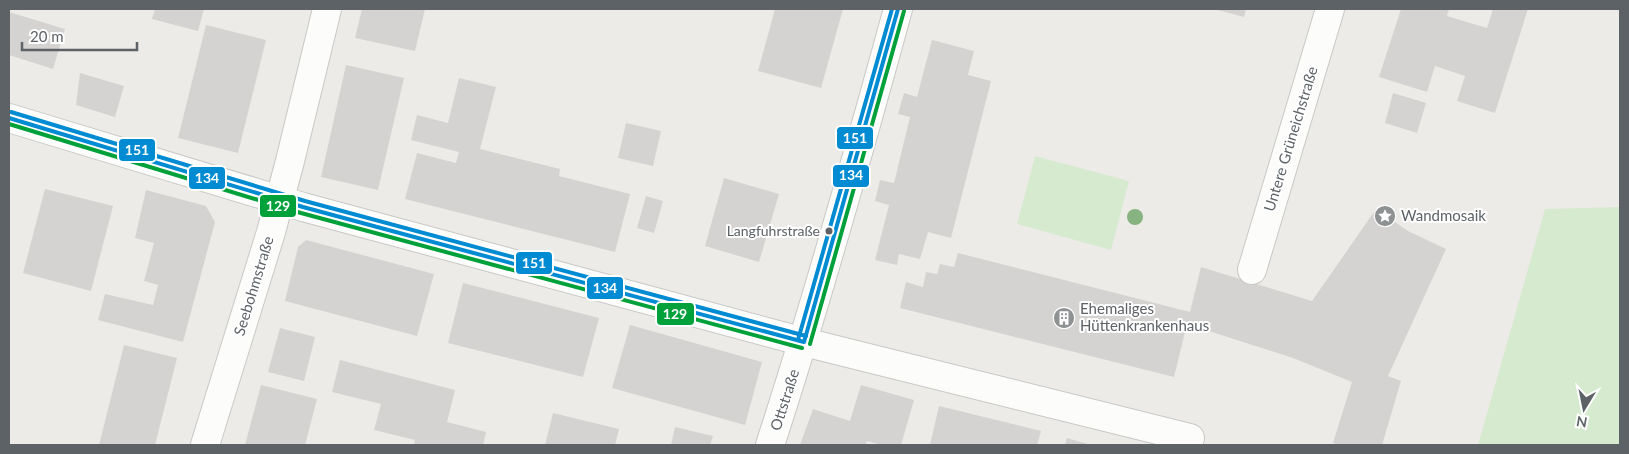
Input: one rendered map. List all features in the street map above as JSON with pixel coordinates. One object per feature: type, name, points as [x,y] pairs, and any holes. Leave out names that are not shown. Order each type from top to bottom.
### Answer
[{"type":"street","name":"Seebohmstraße","points":[[205,445],[280,200],[327,9]]},
{"type":"street","name":"Ottstraße","points":[[770,445],[804,342],[898,9]]},
{"type":"street","name":"Untere Grüneichstraße","points":[[1252,270],[1330,9]]},
{"type":"street","points":[[9,118],[280,200],[804,342],[1189,442]]},
{"type":"green space","points":[[1035,156],[1129,181],[1111,250],[1017,224]]},
{"type":"green space","points":[[1620,207],[1620,445],[1478,445],[1545,209]]},
{"type":"building","points":[[155,9],[204,9],[198,31],[152,19]]},
{"type":"building","points":[[362,9],[425,9],[415,51],[355,38]]},
{"type":"building","points":[[775,9],[843,9],[821,88],[758,71]]},
{"type":"building","points":[[1214,9],[1246,9],[1244,17]]},
{"type":"building","points":[[1401,9],[1449,9],[1447,16],[1487,28],[1493,9],[1528,9],[1495,113],[1457,101],[1465,76],[1435,66],[1427,92],[1379,77]]},
{"type":"building","points":[[9,12],[65,29],[53,69],[9,55]]},
{"type":"building","points":[[206,25],[266,40],[238,153],[178,138]]},
{"type":"building","points":[[932,40],[974,51],[968,75],[991,81],[951,238],[928,232],[920,259],[899,254],[897,265],[875,260],[889,205],[875,201],[880,180],[894,183],[910,117],[898,114],[904,93],[917,97]]},
{"type":"building","points":[[346,65],[404,78],[378,190],[321,177]]},
{"type":"building","points":[[80,73],[124,86],[115,117],[76,105]]},
{"type":"building","points":[[459,78],[496,87],[480,149],[560,169],[559,176],[630,194],[615,252],[405,199],[417,153],[456,163],[459,152],[411,140],[417,115],[448,123]]},
{"type":"building","points":[[1393,93],[1426,103],[1417,133],[1385,123]]},
{"type":"building","points":[[626,123],[661,131],[653,166],[618,158]]},
{"type":"building","points":[[724,178],[779,194],[759,262],[705,246]]},
{"type":"building","points":[[45,189],[113,206],[91,291],[23,273]]},
{"type":"building","points":[[146,190],[206,206],[215,222],[183,342],[98,320],[105,294],[153,305],[158,285],[144,281],[154,243],[135,238]]},
{"type":"building","points":[[646,196],[663,201],[654,233],[637,228]]},
{"type":"building","points":[[1376,209],[1408,231],[1446,249],[1388,376],[1401,381],[1382,445],[1339,445],[1333,443],[1352,382],[1293,358],[1187,324],[1174,377],[900,308],[906,282],[923,287],[926,272],[937,274],[940,264],[954,267],[958,253],[1190,312],[1201,267],[1312,301]]},
{"type":"building","points":[[306,240],[434,274],[417,336],[285,301],[298,247]]},
{"type":"building","points":[[463,283],[599,318],[583,377],[448,343]]},
{"type":"building","points":[[630,325],[762,362],[745,425],[612,388]]},
{"type":"building","points":[[280,328],[315,337],[304,381],[268,372]]},
{"type":"building","points":[[124,345],[177,358],[155,445],[99,445]]},
{"type":"building","points":[[340,360],[455,390],[447,422],[486,432],[483,445],[414,445],[415,440],[374,430],[381,404],[332,392]]},
{"type":"building","points":[[261,385],[317,399],[305,445],[245,445]]},
{"type":"building","points":[[861,385],[914,400],[901,445],[882,445],[867,441],[865,445],[800,445],[813,409],[850,421]]},
{"type":"building","points":[[939,406],[1041,431],[1037,445],[930,445]]},
{"type":"building","points":[[553,413],[619,429],[615,445],[545,445]]},
{"type":"building","points":[[675,427],[713,436],[710,445],[671,445]]},
{"type":"building","points":[[1067,438],[1091,445],[1065,445]]},
{"type":"transit line","name":"151","points":[[798,340],[892,9]]},
{"type":"transit line","name":"134","points":[[804,342],[898,9]]},
{"type":"transit line","name":"129","points":[[810,344],[904,11]]},
{"type":"transit line","name":"151","points":[[11,112],[305,201],[806,336]]},
{"type":"transit line","name":"134","points":[[9,118],[303,207],[804,342]]},
{"type":"transit line","name":"129","points":[[9,124],[301,213],[802,348]]},
{"type":"place","name":"Wandmosaik","points":[[1385,216]]},
{"type":"place","name":"Langfuhrstraße","points":[[829,231]]},
{"type":"place","name":"Ehemaliges Hüttenkrankenhaus","points":[[1064,318]]}]
